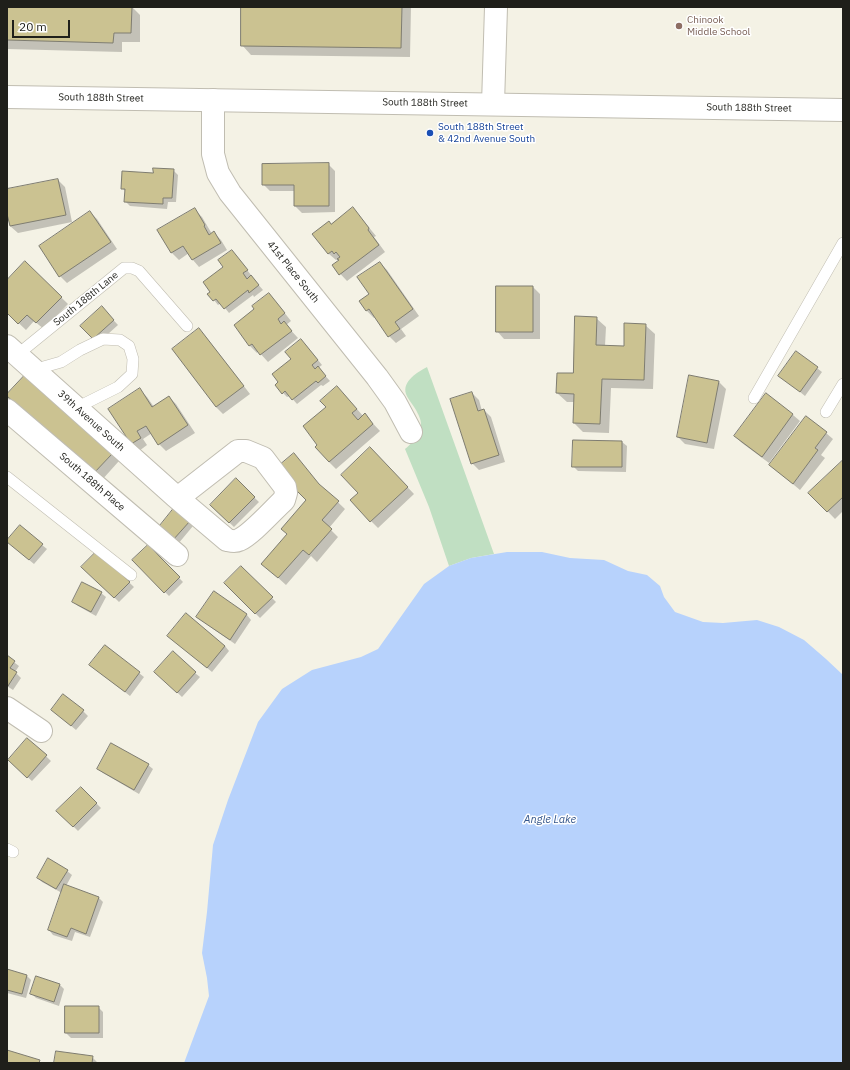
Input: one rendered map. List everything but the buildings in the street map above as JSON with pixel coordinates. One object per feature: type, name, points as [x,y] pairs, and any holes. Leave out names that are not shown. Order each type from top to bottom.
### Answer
[{"type":"street","points":[[493,104],[496,7]]},
{"type":"street","name":"South 188th Street","points":[[7,97],[843,110]]},
{"type":"street","name":"41st Place South","points":[[214,100],[214,154],[218,173],[230,193],[395,402],[411,432]]},
{"type":"street","name":"39th Avenue South","points":[[12,351],[174,496],[227,540],[233,542],[248,534],[284,500],[286,493],[285,487],[263,458],[246,451],[238,451],[179,497],[174,496]]},
{"type":"street","name":"South 188th Place","points":[[7,410],[177,555]]},
{"type":"street","points":[[7,708],[41,731]]},
{"type":"lane","points":[[754,398],[843,243]]},
{"type":"lane","name":"South 188th Lane","points":[[12,351],[124,268],[132,268],[139,271],[187,326]]},
{"type":"lane","points":[[33,370],[61,362],[80,350],[103,339],[120,340],[129,346],[133,358],[132,374],[118,387],[76,408]]},
{"type":"lane","points":[[826,412],[843,384]]},
{"type":"lane","points":[[7,477],[131,575]]},
{"type":"green space","points":[[427,367],[494,554],[471,558],[449,566],[429,507],[405,449],[418,435],[421,428],[418,413],[406,394],[406,385],[419,372]]},
{"type":"water","name":"Angle Lake","points":[[507,552],[542,552],[570,558],[604,560],[628,571],[647,575],[660,586],[664,597],[675,612],[703,622],[723,623],[757,620],[779,627],[804,640],[843,675],[843,1063],[184,1063],[209,996],[202,953],[213,845],[228,800],[258,722],[282,689],[312,670],[361,657],[378,649],[424,584],[449,566],[471,558]]},
{"type":"place","name":"Chinook Middle School","points":[[679,26]]},
{"type":"place","name":"South 188th Street & 42nd Avenue South","points":[[430,133]]}]
